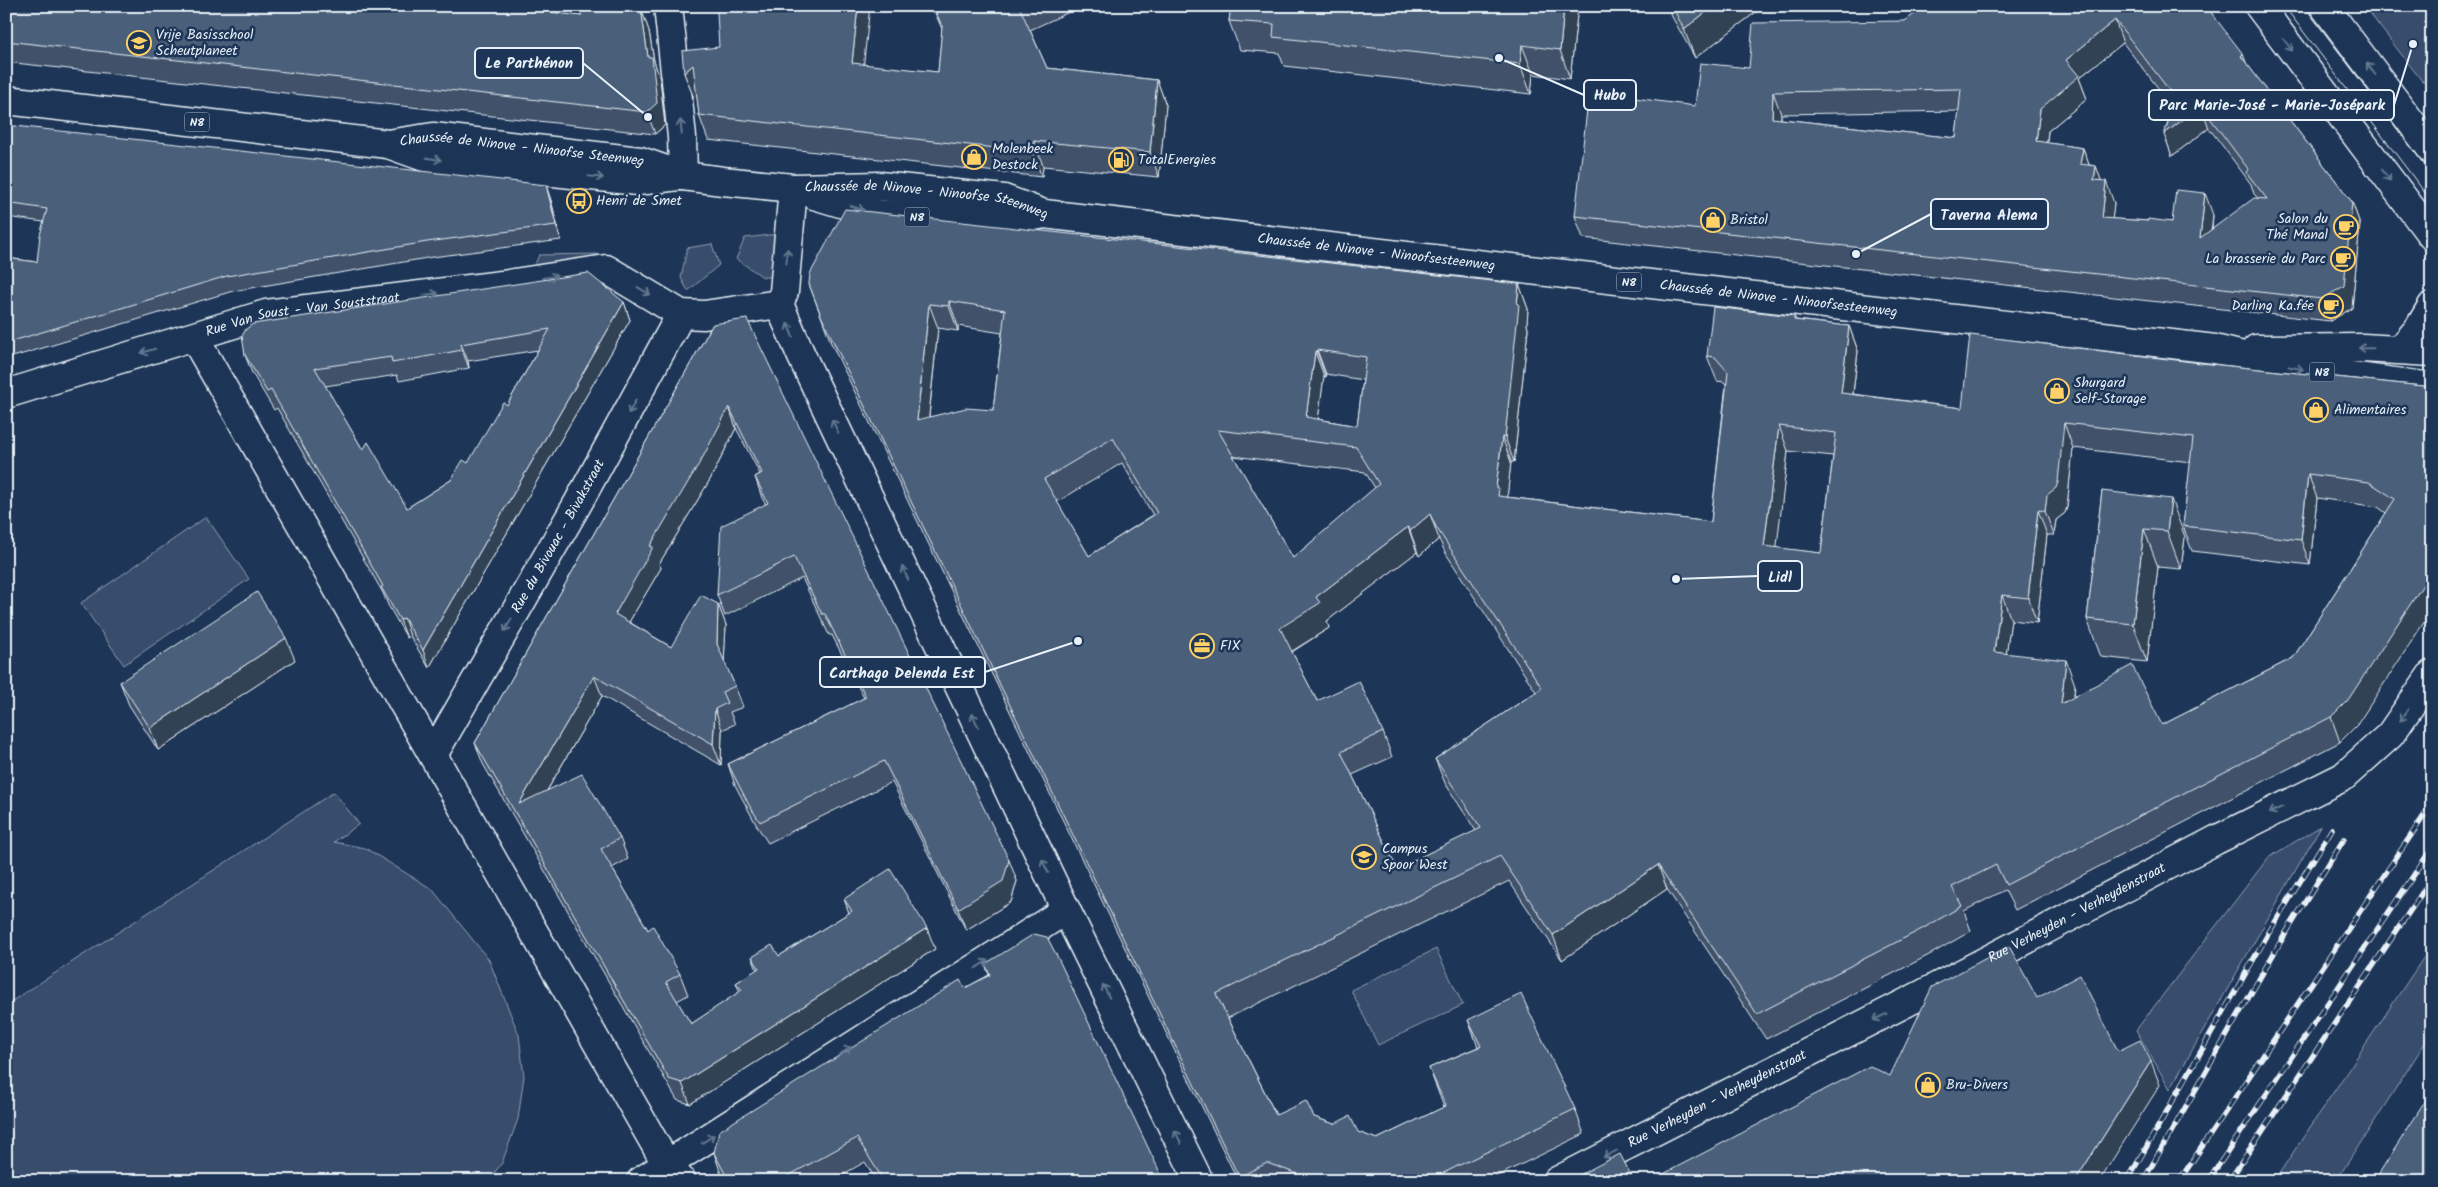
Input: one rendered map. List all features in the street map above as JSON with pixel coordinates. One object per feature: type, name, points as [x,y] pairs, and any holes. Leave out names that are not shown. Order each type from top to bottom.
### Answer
[{"type":"street","points":[[668,6],[682,137],[683,176]]},
{"type":"street","points":[[2259,6],[2432,236]]},
{"type":"street","points":[[2324,6],[2432,150]]},
{"type":"street","name":"Chaussée de Ninove - Ninoofse Steenweg","points":[[6,100],[388,144],[433,136],[640,160],[683,176],[793,188],[880,186],[1004,199],[1044,214]]},
{"type":"street","points":[[793,188],[784,292],[779,304],[806,366],[1066,910],[1199,1181]]},
{"type":"street","name":"Chaussée de Ninove - Ninoofsesteenweg","points":[[1044,214],[2215,349],[2401,349],[2432,352]]},
{"type":"street","name":"Rue Van Soust - Van Souststraat","points":[[6,394],[266,314],[502,285],[606,269],[681,314]]},
{"type":"street","points":[[681,314],[704,315],[779,304]]},
{"type":"street","points":[[2401,349],[2420,328],[2432,306]]},
{"type":"street","name":"Rue du Bivouac - Bivakstraat","points":[[433,755],[578,503],[681,314]]},
{"type":"street","points":[[194,337],[674,1173]]},
{"type":"street","name":"Chaussée de Ninove - Ninoofsesteenweg","points":[[2215,349],[2297,369],[2432,387]]},
{"type":"street","name":"Rue Verheyden - Verheydenstraat","points":[[1557,1181],[1923,994],[2216,840],[2343,777],[2390,735],[2432,674]]},
{"type":"street","points":[[642,1181],[674,1173],[1066,910]]},
{"type":"shaded area","points":[[2364,6],[2432,6],[2432,82],[2422,81]]},
{"type":"shaded area","points":[[778,234],[774,277],[763,277],[736,259],[745,238]]},
{"type":"shaded area","points":[[712,244],[719,265],[688,291],[681,278],[687,248]]},
{"type":"shaded area","points":[[597,254],[605,260],[532,271],[539,255]]},
{"type":"shaded area","points":[[206,517],[249,579],[124,665],[81,603]]},
{"type":"shaded area","points":[[334,792],[359,824],[334,842],[365,848],[432,889],[489,960],[519,1035],[524,1076],[518,1119],[502,1163],[488,1181],[6,1181],[6,1005]]},
{"type":"shaded area","points":[[2321,826],[2170,1089],[2136,1030],[2268,858]]},
{"type":"shaded area","points":[[2432,945],[2432,1032],[2336,1181],[2274,1181]]},
{"type":"shaded area","points":[[1436,949],[1463,1005],[1378,1045],[1351,990]]},
{"type":"building","points":[[6,6],[536,6],[535,10],[581,16],[582,9],[626,12],[641,8],[648,57],[652,57],[657,103],[647,112],[6,41]]},
{"type":"building","points":[[719,6],[858,6],[852,63],[938,72],[942,26],[933,6],[1019,6],[1047,68],[1157,80],[1150,152],[1034,141],[1032,152],[699,115],[693,65],[684,73],[682,51],[719,47],[717,13]]},
{"type":"building","points":[[1231,6],[1564,6],[1560,50],[1522,45],[1520,64],[1273,37],[1274,24],[1229,21]]},
{"type":"building","points":[[1672,6],[1714,6],[1684,29]]},
{"type":"building","points":[[1925,6],[2206,6],[2243,54],[2241,56],[2352,202],[2344,286],[2322,299],[1575,216],[1589,92],[1695,106],[1700,63],[1749,68],[1753,23],[1905,21]],"holes":[[[2115,20],[2176,99],[2164,134],[2201,106],[2249,170],[2246,172],[2267,199],[2254,198],[2200,238],[2205,193],[2176,190],[2172,222],[2148,219],[2148,221],[2102,218],[2106,181],[2094,180],[2096,166],[2080,164],[2083,148],[2036,141],[2040,109],[2079,76],[2066,60]],[[1961,89],[1956,138],[1772,118],[1773,92]]]},
{"type":"building","points":[[6,125],[546,185],[556,225],[427,242],[227,276],[6,343],[6,258],[37,262],[40,235],[47,209],[6,203]]},
{"type":"building","points":[[845,209],[1519,284],[1517,304],[1519,304],[1505,437],[1502,437],[1496,488],[1499,488],[1498,496],[1711,522],[1728,372],[1715,357],[1707,356],[1713,307],[1794,316],[1794,320],[1849,326],[1841,393],[1962,408],[1970,335],[2201,363],[2432,387],[2432,571],[2348,700],[2331,717],[2006,885],[1996,865],[1952,887],[1962,906],[1922,929],[1757,1014],[1658,865],[1553,935],[1500,856],[1216,994],[1276,1115],[1306,1101],[1314,1117],[1334,1124],[1350,1116],[1358,1132],[1377,1139],[1446,1106],[1429,1068],[1481,1046],[1468,1020],[1521,994],[1575,1109],[1427,1181],[1308,1181],[1309,1178],[1267,1163],[1239,1177],[822,318],[809,284],[810,274]],"holes":[[[949,301],[1005,310],[993,410],[966,408],[917,420],[929,304],[949,306]],[[1317,350],[1366,357],[1357,426],[1306,417],[1315,352]],[[2064,423],[2193,438],[2183,526],[2301,540],[2308,474],[2369,482],[2395,499],[2293,658],[2162,725],[2132,665],[2061,704],[2066,660],[1994,652],[2002,595],[2028,598],[2038,510],[2045,511],[2047,495],[2056,488]],[[1779,426],[1836,433],[1821,553],[1764,546]],[[1218,430],[1356,447],[1379,484],[1293,558]],[[1113,438],[1157,513],[1089,556],[1044,479]],[[1430,514],[1436,527],[1542,688],[1435,759],[1481,828],[1397,868],[1341,752],[1383,732],[1359,681],[1317,701],[1280,628],[1320,603],[1316,597],[1408,527],[1410,531]]]},
{"type":"building","points":[[588,273],[624,302],[423,650],[404,618],[400,620],[381,587],[383,586],[271,390],[267,392],[245,355],[242,336],[246,329],[253,324]],"holes":[[[550,329],[507,405],[503,402],[468,463],[463,460],[451,480],[407,508],[368,442],[363,450],[315,368],[391,357],[392,363],[462,350],[461,344]]]},
{"type":"building","points":[[747,319],[1009,860],[1003,881],[958,909],[884,761],[760,822],[749,805],[728,764],[866,697],[794,557],[717,595],[721,526],[768,503],[755,477],[762,473],[729,407],[703,457],[650,546],[653,547],[615,614],[671,647],[701,595],[718,604],[717,644],[735,686],[722,692],[727,703],[715,709],[713,744],[594,676],[519,804],[582,774],[620,838],[601,849],[648,930],[653,926],[680,974],[666,982],[691,1024],[742,990],[736,983],[759,968],[752,957],[772,945],[779,956],[852,911],[844,899],[890,869],[927,928],[682,1083],[669,1079],[475,743],[713,324]]},
{"type":"building","points":[[2102,491],[2171,499],[2167,531],[2144,529],[2133,624],[2087,619]]},
{"type":"building","points":[[257,592],[286,638],[150,728],[120,682]]},
{"type":"building","points":[[1034,934],[1047,937],[1164,1181],[884,1181],[857,1138],[788,1176],[791,1181],[729,1181],[714,1153],[719,1131],[960,980],[965,988],[990,975],[985,964]]},
{"type":"building","points":[[2009,946],[2037,998],[2080,975],[2118,1051],[2140,1040],[2151,1061],[2075,1181],[1650,1181],[1870,1066],[1890,1076],[1932,987]]},
{"type":"building","points":[[2432,1091],[2432,1181],[2374,1181]]},
{"type":"building","points":[[1620,1154],[1634,1181],[1568,1181]]},
{"type":"tram line","points":[[2284,6],[2432,202]]},
{"type":"tram line","points":[[2304,6],[2432,175]]},
{"type":"railway","points":[[2179,1181],[2432,804]]},
{"type":"railway","points":[[2127,1181],[2268,934],[2332,829]]},
{"type":"railway","points":[[2143,1181],[2281,941],[2344,839]]},
{"type":"railway","points":[[2208,1181],[2432,848]]},
{"type":"railway","points":[[2229,1181],[2432,878]]},
{"type":"place","name":"Vrije Basisschool Scheutplaneet","points":[[139,43]]},
{"type":"place","name":"Parc Marie-José - Marie-Josépark","points":[[2413,44]]},
{"type":"place","name":"Hubo","points":[[1499,58]]},
{"type":"place","name":"Le Parthénon","points":[[648,117]]},
{"type":"place","name":"Molenbeek Destock","points":[[974,157]]},
{"type":"place","name":"TotalEnergies","points":[[1121,160]]},
{"type":"place","name":"Henri de Smet","points":[[579,201]]},
{"type":"place","name":"Bristol","points":[[1713,220]]},
{"type":"place","name":"Salon du Thé Manal","points":[[2346,227]]},
{"type":"place","name":"Taverna Alema","points":[[1856,254]]},
{"type":"place","name":"La brasserie du Parc","points":[[2343,259]]},
{"type":"place","name":"Darling Ka.fée","points":[[2331,306]]},
{"type":"place","name":"Shurgard Self-Storage","points":[[2057,391]]},
{"type":"place","name":"Alimentaires","points":[[2316,410]]},
{"type":"place","name":"Lidl","points":[[1676,579]]},
{"type":"place","name":"Carthago Delenda Est","points":[[1078,641]]},
{"type":"place","name":"FIX","points":[[1202,646]]},
{"type":"place","name":"Campus Spoor West","points":[[1364,857]]},
{"type":"place","name":"Bru-Divers","points":[[1928,1085]]}]
